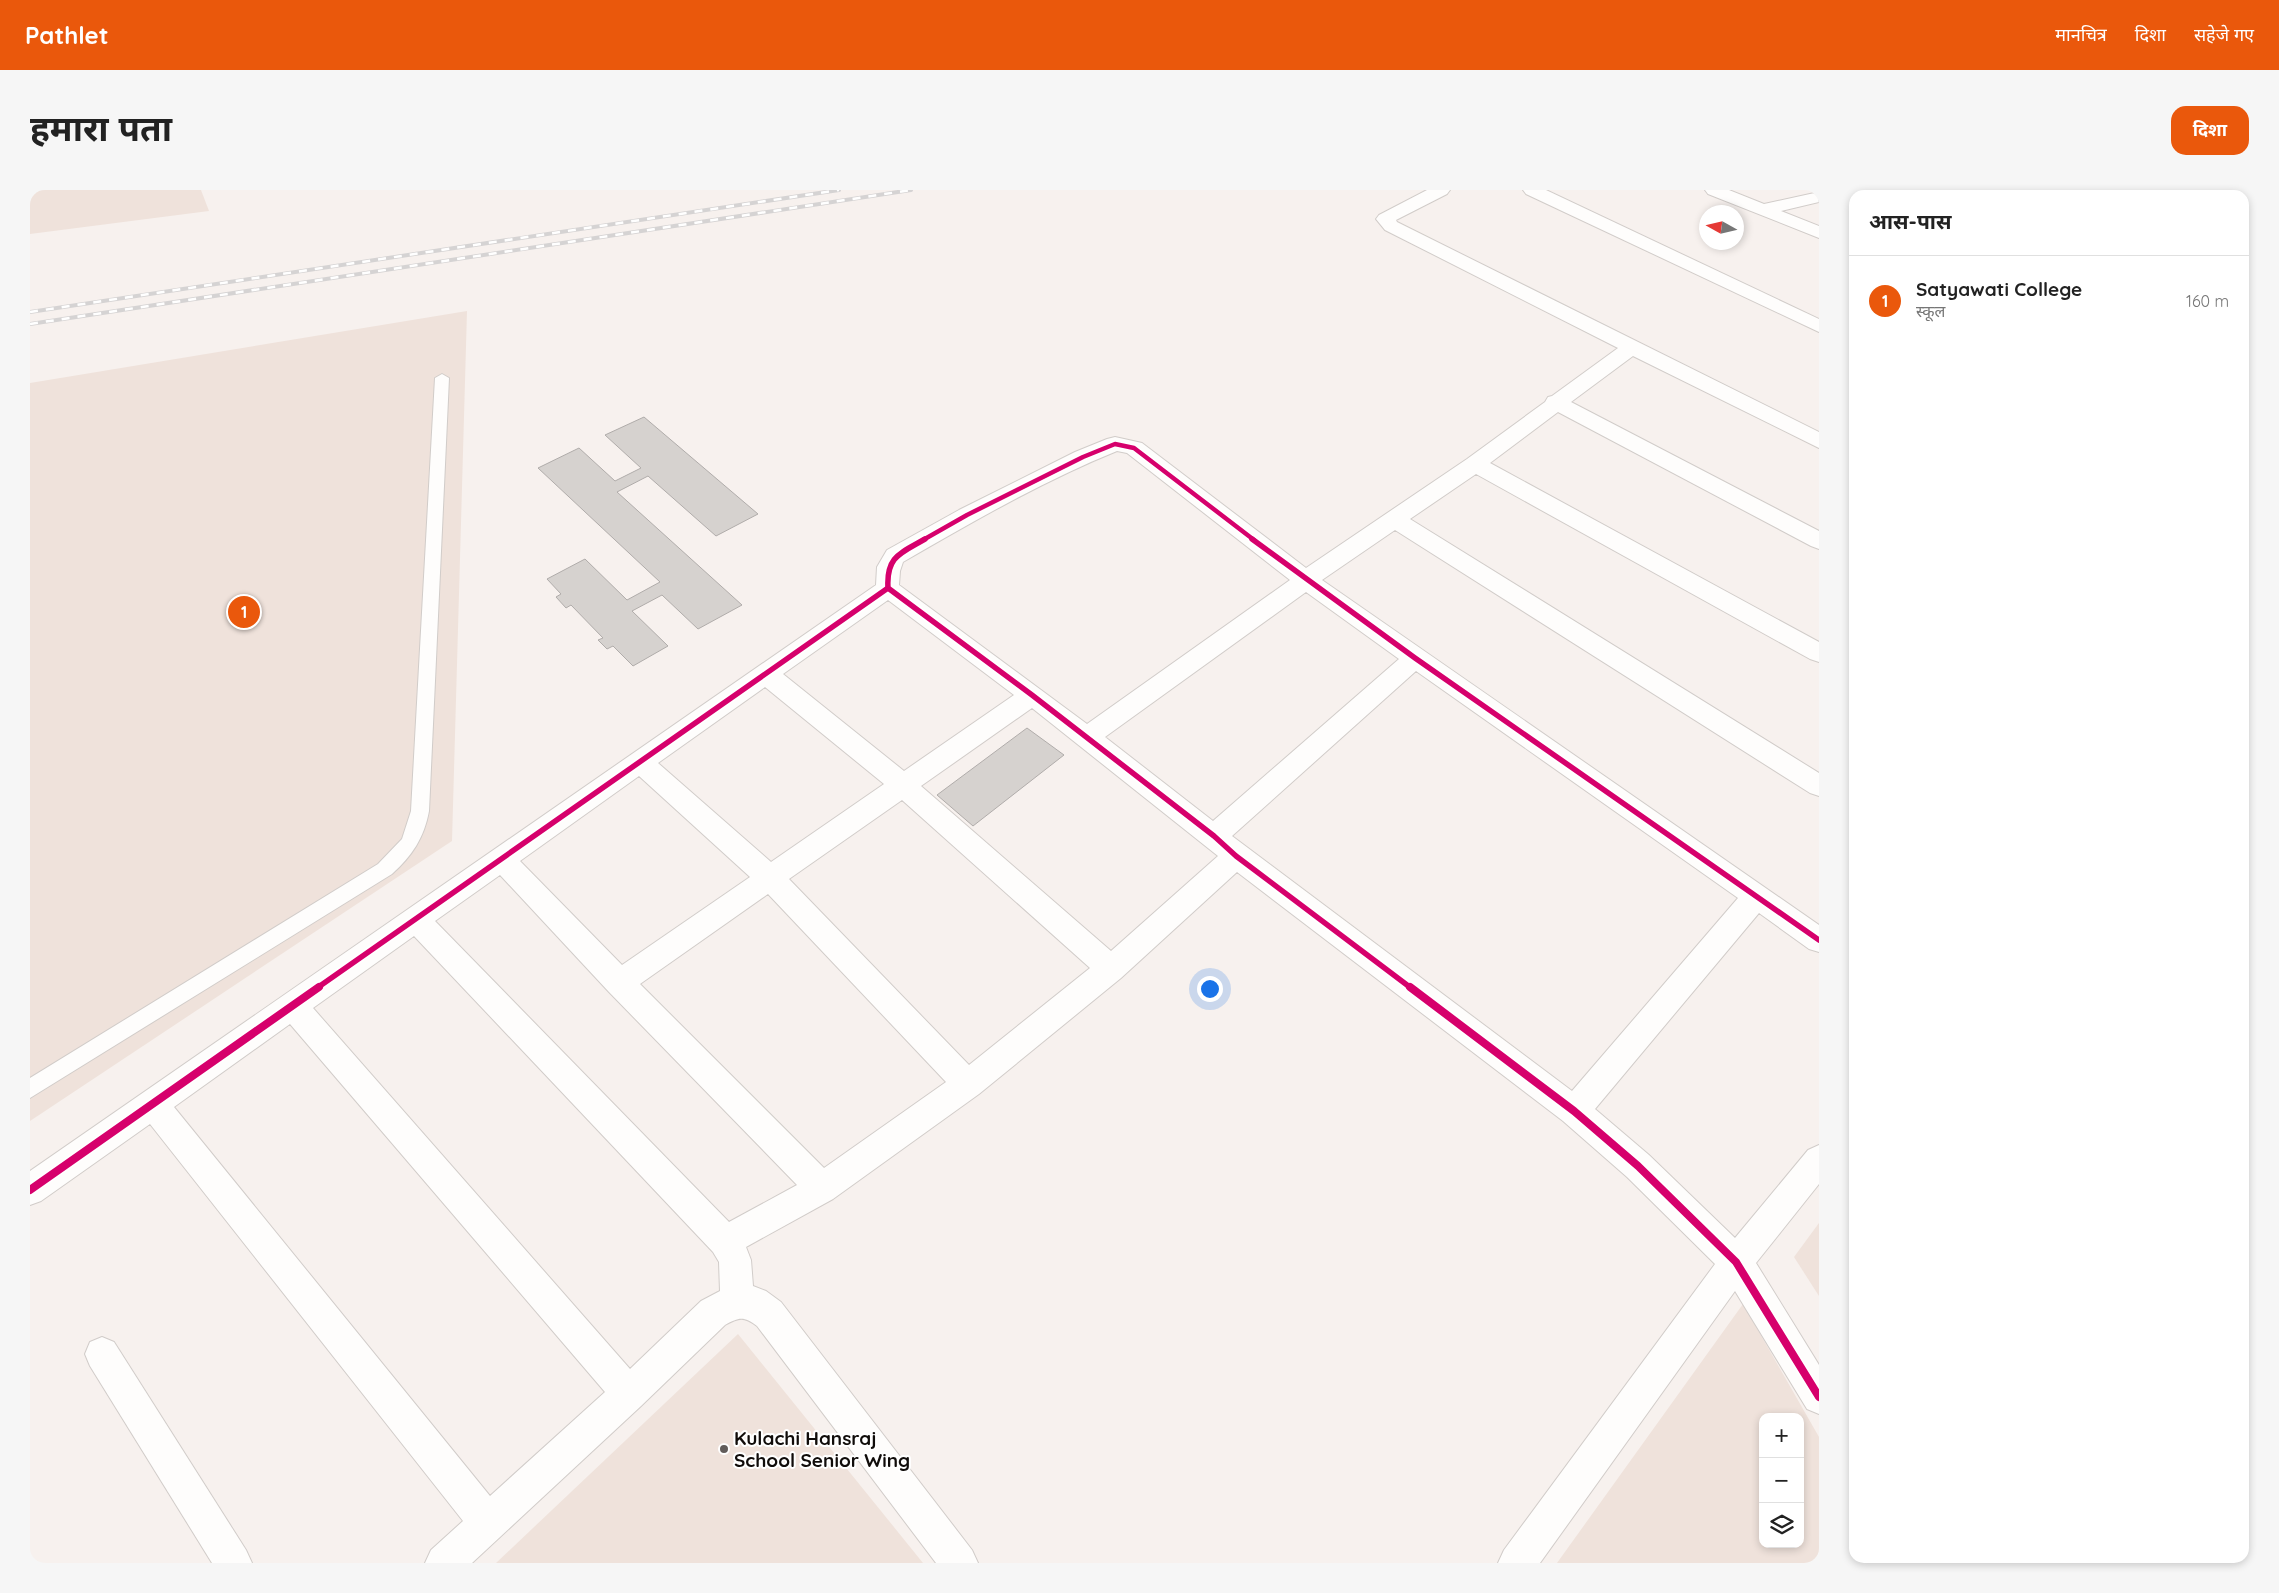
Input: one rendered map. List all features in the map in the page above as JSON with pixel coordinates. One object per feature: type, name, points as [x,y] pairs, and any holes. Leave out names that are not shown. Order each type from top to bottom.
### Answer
[{"type":"street","points":[[1441,190],[1385,219],[1391,226],[1633,346],[1819,442]]},
{"type":"street","points":[[1532,190],[1819,326]]},
{"type":"street","points":[[1714,190],[1819,233]]},
{"type":"street","points":[[1762,210],[1819,196]]},
{"type":"street","points":[[1087,737],[1306,580],[1475,464],[1555,402],[1633,346]]},
{"type":"street","points":[[1555,402],[1819,541]]},
{"type":"street","points":[[1819,940],[1306,580],[1134,448],[1115,444],[1038,479],[895,556],[889,563],[887,573],[888,588],[1032,695],[1214,836],[1236,856],[1574,1111],[1657,1183],[1736,1262],[1819,1397]]},
{"type":"street","points":[[1475,464],[1819,653]]},
{"type":"street","points":[[1394,519],[1819,786]]},
{"type":"street","points":[[30,1190],[888,588]]},
{"type":"street","points":[[1214,836],[1415,658]]},
{"type":"street","points":[[766,674],[904,786],[1111,969]]},
{"type":"street","points":[[619,983],[1032,695]]},
{"type":"street","points":[[640,762],[769,877],[968,1084]]},
{"type":"street","points":[[725,1240],[822,1188],[968,1084],[1111,969],[1236,856]]},
{"type":"street","points":[[501,859],[619,983],[822,1188]]},
{"type":"street","points":[[1574,1111],[1757,896]]},
{"type":"street","points":[[415,919],[725,1240],[735,1260],[737,1300]]},
{"type":"street","points":[[292,1005],[629,1394]]},
{"type":"street","points":[[152,1103],[488,1523]]},
{"type":"street","points":[[1517,1563],[1736,1262],[1819,1160]]},
{"type":"street","points":[[444,1563],[629,1394],[713,1313],[737,1300],[754,1302],[769,1314],[959,1563]]},
{"type":"street","points":[[102,1354],[233,1563]]},
{"type":"lane","points":[[30,1089],[385,869],[400,855],[416,833],[420,811],[442,378]]},
{"type":"shaded area","points":[[30,190],[201,190],[209,211],[30,234]]},
{"type":"shaded area","points":[[467,311],[452,841],[30,1121],[30,383]]},
{"type":"shaded area","points":[[1819,1223],[1819,1296],[1794,1257]]},
{"type":"shaded area","points":[[1743,1304],[1819,1437],[1819,1563],[1557,1563]]},
{"type":"shaded area","name":"Kulachi Hansraj School Senior Wing","points":[[738,1334],[923,1563],[496,1563]]},
{"type":"building","points":[[644,417],[758,514],[716,536],[648,476],[617,492],[742,605],[698,629],[662,595],[632,611],[668,646],[633,666],[613,646],[607,649],[598,640],[603,638],[571,605],[566,608],[556,597],[561,594],[547,579],[585,559],[627,600],[660,582],[538,468],[579,448],[615,481],[641,468],[605,435]]},
{"type":"building","points":[[1027,728],[1064,755],[973,826],[937,795]]},
{"type":"railway","points":[[30,312],[839,190]]},
{"type":"railway","points":[[30,324],[911,190]]},
{"type":"cycle path","points":[[1819,940],[1306,580],[1134,448],[1115,444],[1083,457],[967,515],[895,556],[890,563],[888,588],[1032,695],[1214,836],[1236,856],[1574,1111],[1638,1166],[1736,1262],[1819,1397]]},
{"type":"cycle path","points":[[30,1190],[888,588]]},
{"type":"place","name":"Satyawati College","points":[[244,612]]},
{"type":"place","name":"Kulachi Hansraj School Senior Wing","points":[[724,1449]]}]
